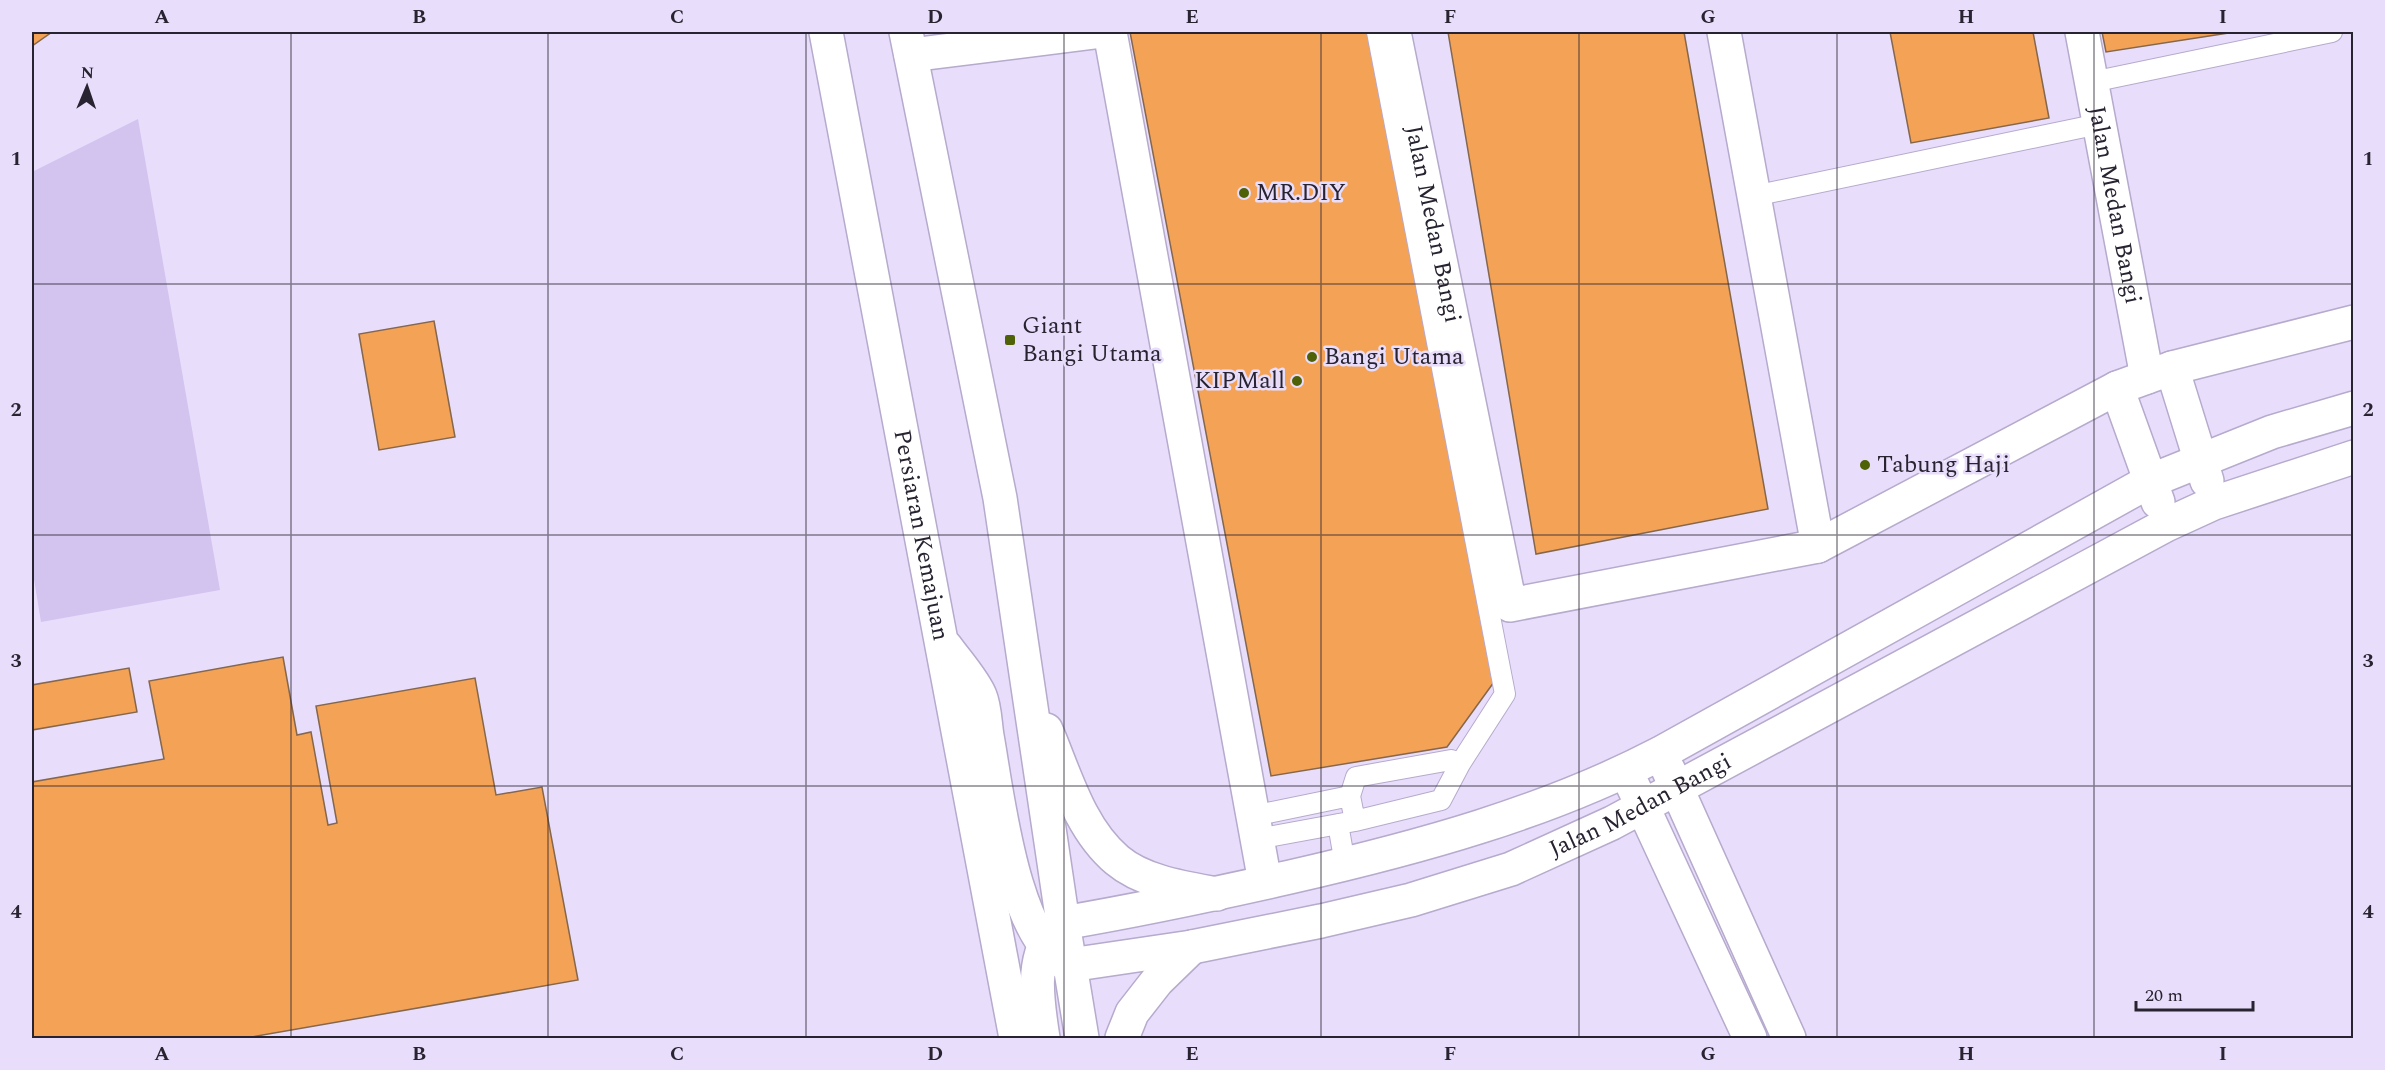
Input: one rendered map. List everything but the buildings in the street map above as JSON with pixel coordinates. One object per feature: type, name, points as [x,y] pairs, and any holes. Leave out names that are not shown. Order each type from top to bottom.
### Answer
[{"type":"street","name":"Persiaran Kemajuan","points":[[826,32],[1016,1038]]},
{"type":"street","points":[[1082,1038],[1059,944],[1029,690],[1000,498],[909,43],[1095,32]]},
{"type":"street","points":[[1110,32],[1265,882]]},
{"type":"street","name":"Jalan Medan Bangi","points":[[1394,32],[1510,605],[1818,546],[2146,378],[2354,322]]},
{"type":"street","points":[[1724,32],[1818,546]]},
{"type":"street","name":"Jalan Medan Bangi","points":[[2082,32],[2146,378],[2150,481],[2166,525]]},
{"type":"street","name":"Jalan Medan Bangi","points":[[2146,378],[2201,459],[2214,503]]},
{"type":"street","name":"Jalan Medan Bangi","points":[[1059,944],[1217,894],[1404,850],[1500,820],[1626,771],[2150,481],[2272,432],[2354,408]]},
{"type":"street","name":"Jalan Medan Bangi","points":[[1059,944],[1192,947],[1322,921],[1411,900],[1511,869],[1642,807],[2166,525],[2214,503],[2354,458]]},
{"type":"street","points":[[940,638],[980,696],[1012,875],[1033,926],[1059,944]]},
{"type":"street","points":[[1029,690],[1082,814],[1091,831],[1103,846],[1117,860],[1134,871],[1185,888],[1217,894]]},
{"type":"street","points":[[1661,753],[1789,1038]]},
{"type":"street","points":[[1626,771],[1750,1038]]},
{"type":"street","points":[[1043,1038],[1037,995],[1039,972],[1059,944]]},
{"type":"street","points":[[1122,1038],[1132,1013],[1157,981],[1192,947]]},
{"type":"lane","points":[[1255,827],[1346,823],[1441,800],[1460,764],[1505,694],[1377,32]]},
{"type":"lane","points":[[2092,82],[2332,32]]},
{"type":"lane","points":[[1754,196],[2099,124]]},
{"type":"lane","points":[[1346,864],[1346,823],[1350,796],[1356,777],[1451,760],[1460,764]]},
{"type":"lane","points":[[1255,827],[1350,796]]},
{"type":"shaded area","points":[[138,119],[220,590],[41,622],[32,567],[32,172]]},
{"type":"place","name":"MR.DIY","points":[[1244,193]]},
{"type":"place","name":"Giant Bangi Utama","points":[[1010,340]]},
{"type":"place","name":"Bangi Utama","points":[[1312,357]]},
{"type":"place","name":"KIPMall","points":[[1297,381]]},
{"type":"place","name":"Tabung Haji","points":[[1865,465]]}]
